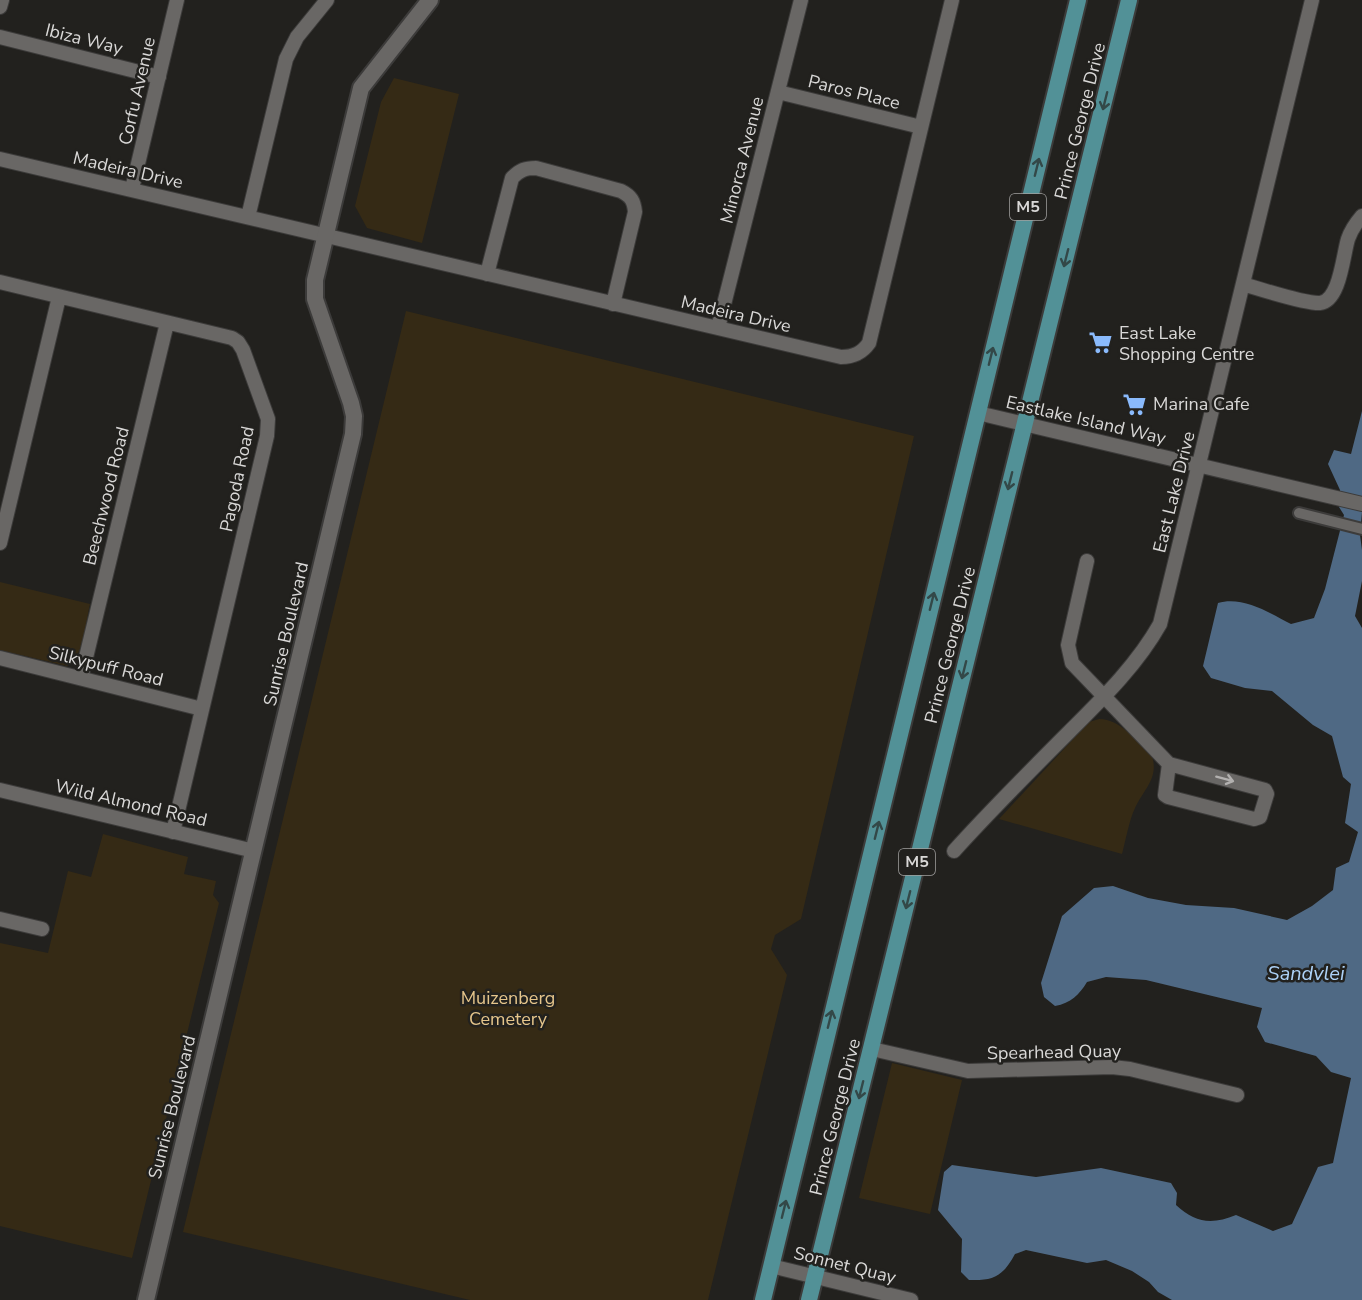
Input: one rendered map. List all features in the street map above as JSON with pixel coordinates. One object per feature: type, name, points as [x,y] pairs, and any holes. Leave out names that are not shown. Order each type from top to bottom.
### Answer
[{"type":"main road","name":"Prince George Drive","points":[[763,1300],[1078,0]]},
{"type":"main road","name":"Prince George Drive","points":[[809,1300],[1130,0]]},
{"type":"street","points":[[0,7],[2,0]]},
{"type":"street","name":"Corfu Avenue","points":[[132,189],[177,0]]},
{"type":"street","points":[[248,217],[286,59],[297,37],[327,0]]},
{"type":"street","name":"Sunrise Boulevard","points":[[146,1300],[354,434],[351,403],[314,294],[315,280],[361,88],[430,0]]},
{"type":"street","name":"Minorca Avenue","points":[[718,328],[801,0]]},
{"type":"street","name":"Madeira Drive","points":[[0,159],[841,357],[854,356],[865,349],[869,343],[952,0]]},
{"type":"street","name":"East Lake Drive","points":[[954,851],[986,815],[1104,696],[1137,658],[1160,624],[1312,0]]},
{"type":"street","name":"Ibiza Way","points":[[0,37],[159,77]]},
{"type":"street","name":"Paros Place","points":[[778,92],[921,127]]},
{"type":"street","points":[[488,274],[512,178],[518,171],[536,168],[621,190],[634,202],[635,212],[613,304]]},
{"type":"street","points":[[1243,284],[1310,302],[1324,302],[1334,293],[1348,238],[1362,216]]},
{"type":"street","name":"Pagoda Road","points":[[0,282],[232,338],[243,350],[268,419],[267,436],[173,832]]},
{"type":"street","points":[[0,543],[59,297]]},
{"type":"street","name":"Beechwood Road","points":[[81,678],[167,323]]},
{"type":"street","name":"Eastlake Island Way","points":[[978,413],[1362,504]]},
{"type":"street","points":[[1299,513],[1362,529]]},
{"type":"street","points":[[1087,561],[1068,645],[1075,668],[1169,764],[1264,790],[1267,794],[1260,817],[1254,819],[1168,798],[1165,795],[1169,764]]},
{"type":"street","name":"Silkypuff Road","points":[[0,658],[202,709]]},
{"type":"street","name":"Wild Almond Road","points":[[0,790],[254,850]]},
{"type":"street","points":[[0,919],[42,929]]},
{"type":"street","name":"Spearhead Quay","points":[[872,1049],[968,1071],[1112,1067],[1130,1069],[1237,1095]]},
{"type":"street","name":"Sonnet Quay","points":[[771,1266],[911,1300]]},
{"type":"green space","points":[[394,78],[459,94],[422,243],[367,228],[355,206],[381,102]]},
{"type":"green space","name":"Muizenberg Cemetery","points":[[406,311],[914,436],[801,919],[775,935],[771,949],[787,975],[708,1300],[470,1300],[183,1232]]},
{"type":"green space","points":[[0,582],[90,604],[81,647],[73,661],[67,666],[0,650]]},
{"type":"green space","points":[[1099,719],[1114,723],[1128,732],[1152,756],[1154,764],[1150,783],[1129,824],[1122,854],[999,819],[1089,722]]},
{"type":"green space","points":[[103,834],[188,857],[184,874],[216,881],[213,895],[219,903],[132,1258],[0,1226],[0,943],[48,953],[68,871],[91,877]]},
{"type":"green space","points":[[892,1063],[962,1080],[930,1214],[859,1198]]},
{"type":"water","name":"Sandvlei","points":[[1362,411],[1360,535],[1362,581],[1355,616],[1362,628],[1362,1300],[1172,1300],[1132,1271],[1106,1260],[1087,1263],[1026,1250],[1015,1254],[997,1276],[969,1280],[961,1272],[962,1239],[938,1210],[944,1172],[952,1165],[1036,1177],[1101,1168],[1171,1183],[1177,1193],[1176,1205],[1197,1219],[1211,1221],[1236,1215],[1273,1231],[1292,1224],[1318,1167],[1333,1163],[1351,1078],[1331,1072],[1316,1056],[1265,1042],[1257,1027],[1262,1008],[1146,980],[1106,977],[1087,982],[1074,998],[1055,1006],[1044,997],[1041,983],[1062,916],[1094,888],[1113,886],[1148,898],[1186,905],[1234,908],[1287,920],[1312,906],[1333,890],[1336,868],[1349,862],[1358,832],[1345,823],[1351,784],[1343,777],[1332,736],[1313,725],[1272,691],[1245,688],[1211,678],[1203,666],[1218,603],[1227,601],[1247,604],[1291,624],[1314,618],[1325,589],[1344,515],[1339,507],[1340,490],[1328,464],[1334,450],[1351,454]]},
{"type":"place","name":"East Lake Shopping Centre","points":[[1101,343]]},
{"type":"place","name":"Marina Cafe","points":[[1135,404]]}]
